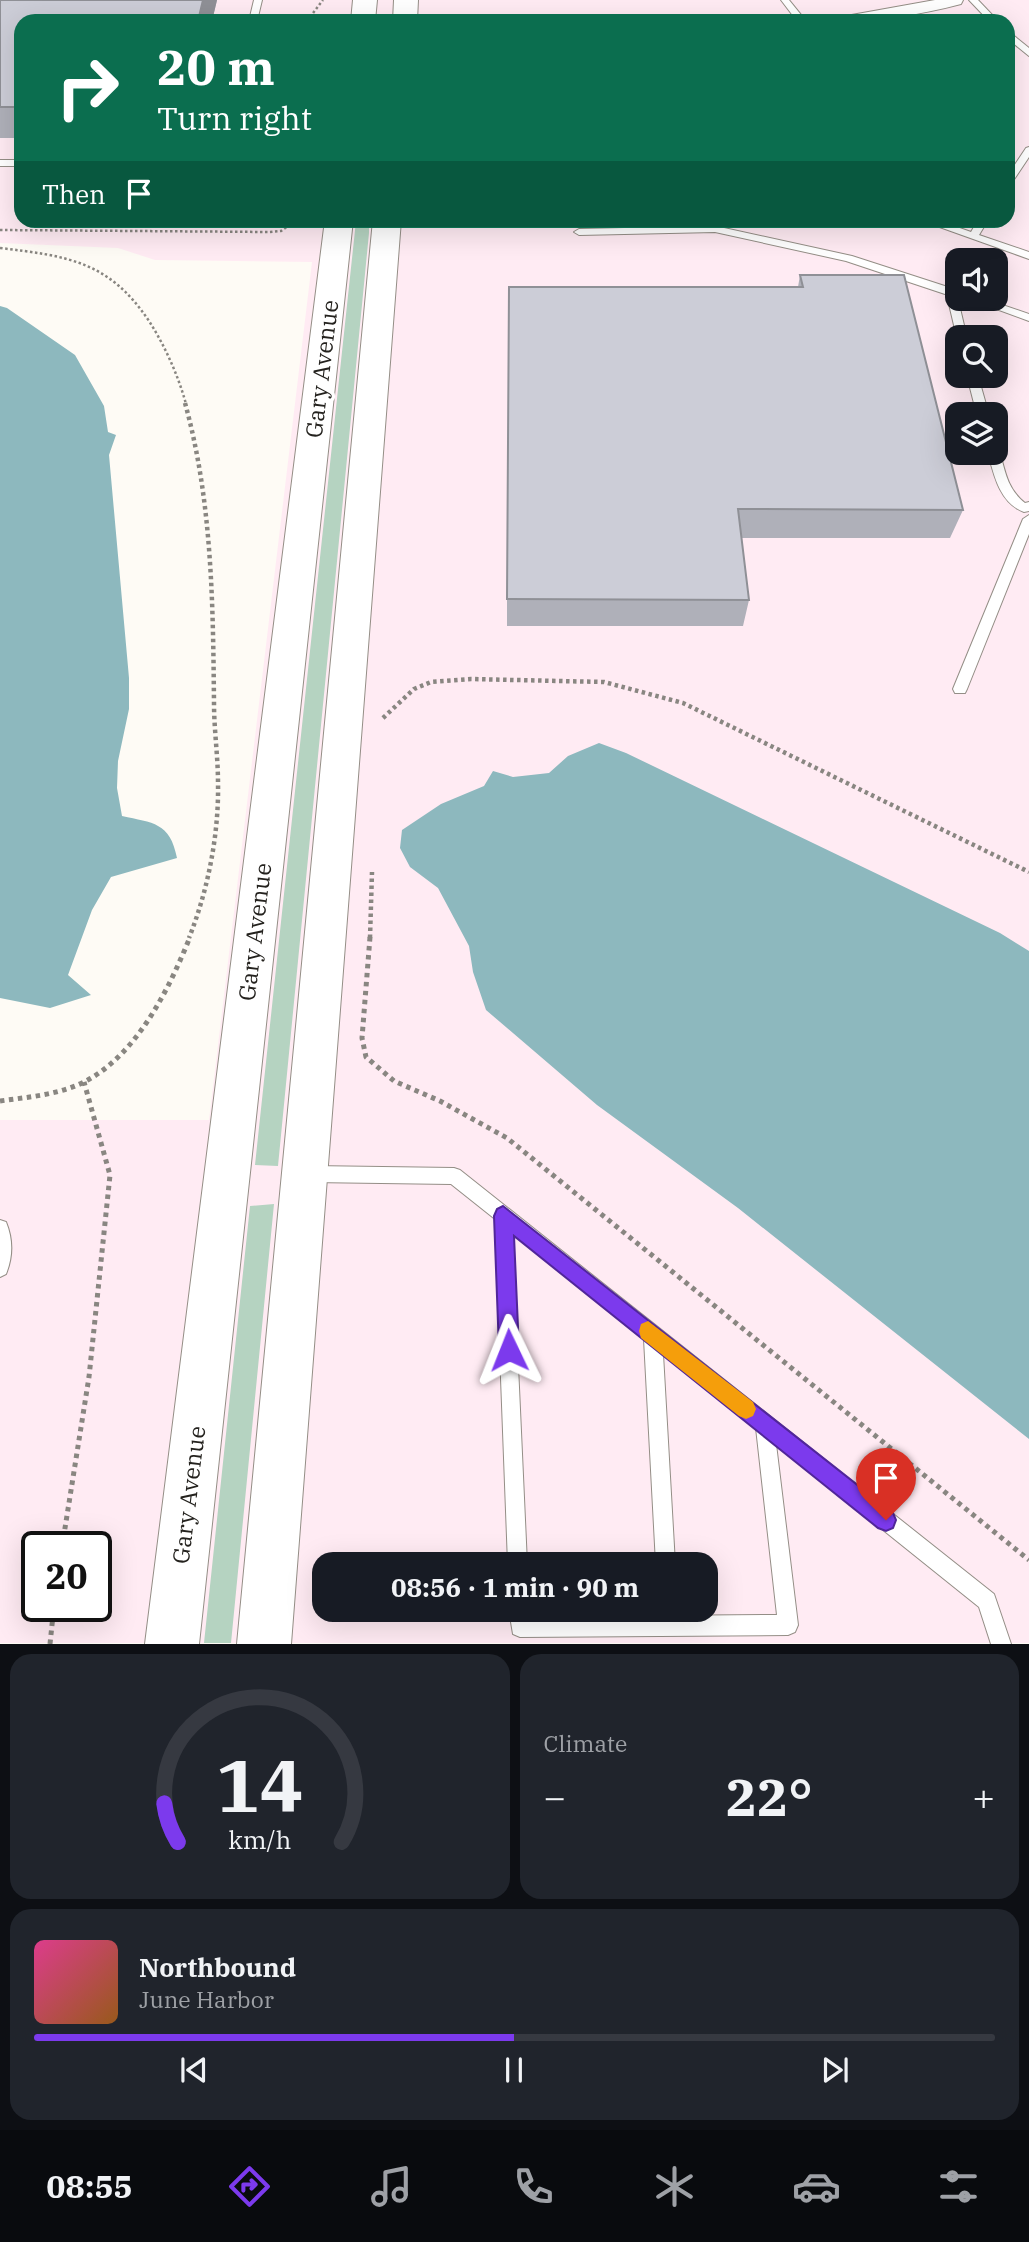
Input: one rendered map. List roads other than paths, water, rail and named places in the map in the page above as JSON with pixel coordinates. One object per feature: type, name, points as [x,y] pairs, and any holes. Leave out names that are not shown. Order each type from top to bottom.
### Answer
[{"type":"main road","name":"Gary Avenue","points":[[172,1643],[339,228]]},
{"type":"main road","points":[[264,1643],[386,228]]},
{"type":"street","points":[[891,14],[955,0]]},
{"type":"lane","points":[[785,0],[796,14]]},
{"type":"lane","points":[[973,0],[987,14]]},
{"type":"lane","points":[[1015,40],[1029,53]]},
{"type":"lane","points":[[1015,171],[1029,150]]},
{"type":"lane","points":[[950,228],[1029,256]]},
{"type":"lane","points":[[974,236],[978,228]]},
{"type":"lane","points":[[579,232],[715,229],[848,258],[945,290]]},
{"type":"lane","points":[[1008,311],[1029,318]]},
{"type":"lane","points":[[997,465],[1004,488],[1013,502],[1024,508],[1029,506]]},
{"type":"lane","points":[[960,689],[1029,519]]},
{"type":"lane","points":[[304,1174],[454,1176],[987,1601],[1001,1643]]},
{"type":"lane","points":[[503,1216],[517,1552]]},
{"type":"lane","points":[[0,1228],[4,1250],[0,1268]]},
{"type":"lane","points":[[653,1335],[664,1552]]},
{"type":"lane","points":[[718,1621],[788,1625],[764,1423]]},
{"type":"lane","points":[[520,1622],[520,1627],[602,1622]]},
{"type":"water","points":[[0,306],[7,308],[75,355],[104,406],[108,432],[116,435],[109,455],[129,678],[129,709],[118,761],[117,788],[122,816],[151,823],[165,831],[174,846],[177,858],[111,877],[92,910],[68,975],[91,995],[50,1008],[0,998]]},
{"type":"water","points":[[599,743],[626,753],[1000,933],[1029,951],[1029,1439],[738,1208],[597,1105],[486,1010],[473,972],[469,946],[438,888],[410,867],[400,848],[402,830],[441,804],[484,786],[493,771],[513,777],[549,773],[568,756]]}]
